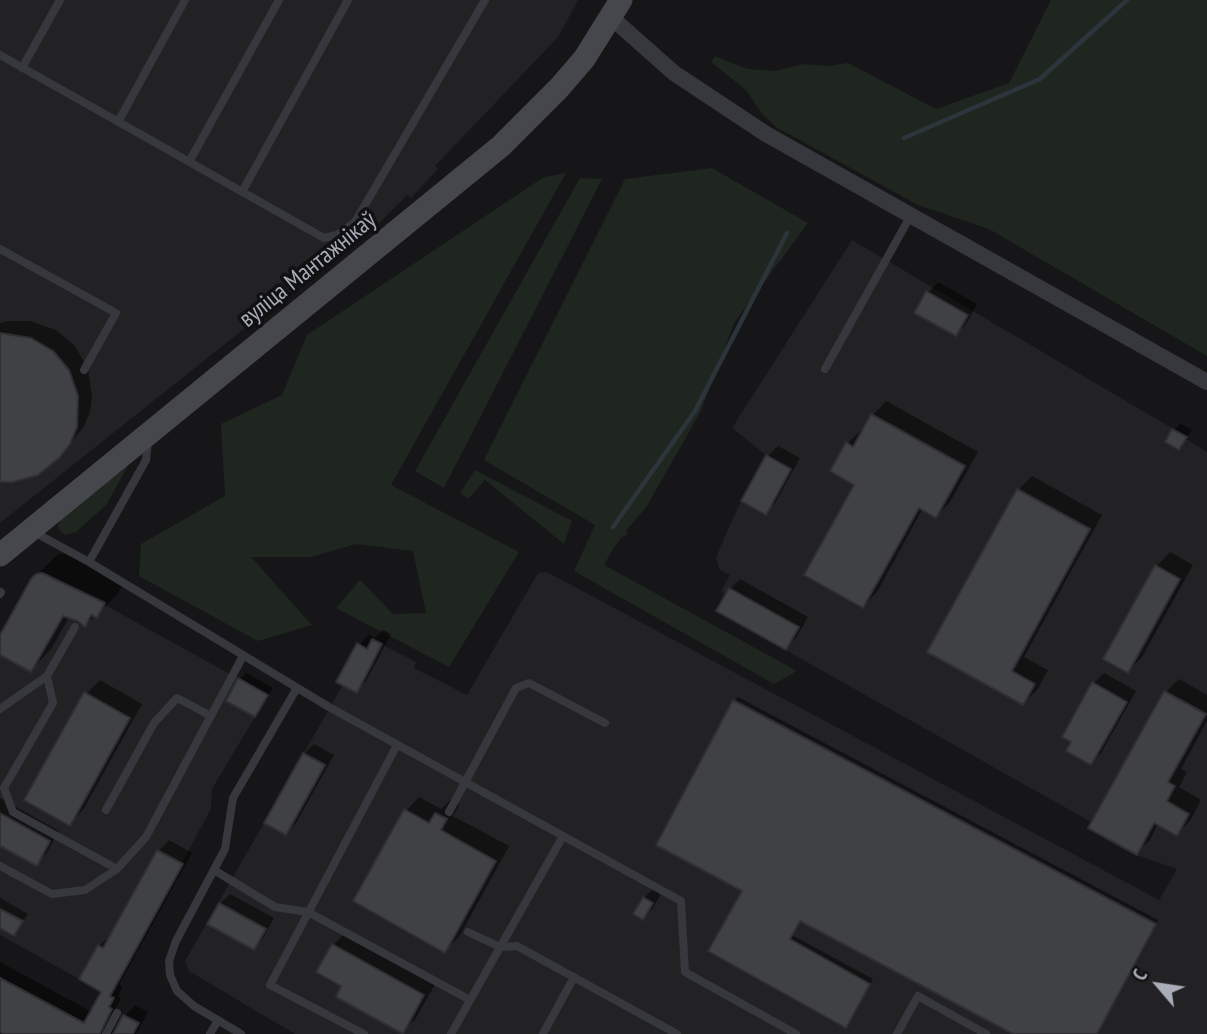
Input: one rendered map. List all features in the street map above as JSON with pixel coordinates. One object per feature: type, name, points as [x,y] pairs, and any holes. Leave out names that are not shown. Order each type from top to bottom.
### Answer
[{"type":"street","points":[[616,9],[654,58],[700,93],[766,134],[1207,382]]},
{"type":"street","name":"вуліца Мантажнікаў","points":[[0,555],[501,146],[584,59],[616,9]]},
{"type":"lane","points":[[118,122],[185,0]]},
{"type":"lane","points":[[189,162],[279,0]]},
{"type":"lane","points":[[242,192],[348,0]]},
{"type":"lane","points":[[0,55],[324,238],[337,235],[355,222],[485,0]]},
{"type":"lane","points":[[22,68],[57,1]]},
{"type":"lane","points":[[825,369],[911,215]]},
{"type":"lane","points":[[0,249],[116,313],[84,370]]},
{"type":"lane","points":[[89,562],[146,460],[148,436]]},
{"type":"lane","points":[[30,530],[89,562],[243,656],[397,745],[681,901],[685,972],[796,1034]]},
{"type":"lane","points":[[0,709],[47,676],[75,626]]},
{"type":"lane","points":[[0,866],[52,894],[85,890],[117,869],[146,837],[243,656]]},
{"type":"lane","points":[[47,676],[52,703],[2,787],[13,812],[117,869]]},
{"type":"lane","points":[[449,811],[516,688],[529,683],[605,723]]},
{"type":"lane","points":[[241,1034],[194,1006],[177,991],[170,975],[169,961],[176,941],[225,849],[233,798],[297,688]]},
{"type":"lane","points":[[106,810],[154,723],[177,698],[211,716]]},
{"type":"lane","points":[[364,1034],[270,985],[397,745]]},
{"type":"lane","points":[[451,1034],[563,836]]},
{"type":"lane","points":[[214,870],[275,907],[309,912],[470,1000]]},
{"type":"lane","points":[[468,932],[500,947],[517,946],[677,1034]]},
{"type":"lane","points":[[543,1034],[574,977]]},
{"type":"lane","points":[[897,1034],[918,996],[986,1034]]},
{"type":"lane","points":[[106,1034],[117,1013]]},
{"type":"lane","points":[[210,1034],[218,1020]]},
{"type":"shaded area","points":[[0,0],[578,0],[559,36],[435,166],[438,169],[411,198],[407,195],[376,226],[0,523]]},
{"type":"shaded area","points":[[1051,0],[1207,0],[1207,356],[989,229],[918,205],[776,127],[763,115],[746,90],[711,62],[715,56],[747,69],[775,71],[803,64],[827,66],[848,63],[936,109],[1009,83]]},
{"type":"shaded area","points":[[712,168],[808,223],[734,323],[701,411],[647,506],[626,531],[628,534],[621,538],[604,565],[797,671],[774,684],[574,571],[595,525],[484,460],[625,179]]},
{"type":"shaded area","points":[[566,173],[391,485],[519,552],[449,667],[336,608],[360,580],[393,614],[426,613],[413,551],[356,544],[311,557],[251,557],[312,625],[258,641],[139,576],[141,544],[225,496],[221,424],[282,395],[307,335],[544,177]]},
{"type":"shaded area","points":[[580,178],[602,179],[444,488],[415,471]]},
{"type":"shaded area","points":[[852,240],[1187,437],[1186,439],[1207,452],[1207,1034],[295,1034],[189,971],[185,961],[342,686],[336,682],[357,643],[367,648],[372,639],[416,662],[414,668],[467,695],[538,573],[547,572],[1159,900],[1177,869],[1137,855],[1088,828],[1091,822],[716,611],[725,594],[721,591],[730,575],[719,569],[716,557],[741,501],[766,455],[732,428]]},
{"type":"shaded area","points":[[128,466],[106,505],[76,532],[66,535],[60,531],[58,525],[62,517]]},
{"type":"shaded area","points":[[475,470],[572,521],[564,544],[485,480],[468,499],[460,493]]},
{"type":"shaded area","points":[[47,573],[268,695],[212,789],[211,809],[110,996],[0,935],[0,635],[31,579],[36,574]]},
{"type":"building","points":[[926,291],[968,315],[956,336],[914,313]]},
{"type":"building","points":[[0,333],[31,338],[53,351],[69,370],[78,396],[77,427],[70,444],[60,457],[38,475],[13,482],[0,482]]},
{"type":"building","points":[[871,414],[965,466],[936,518],[919,508],[863,608],[804,575],[854,485],[830,471],[846,442],[853,447]]},
{"type":"building","points":[[1172,429],[1187,437],[1179,450],[1165,442]]},
{"type":"building","points":[[766,455],[791,469],[766,515],[741,501]]},
{"type":"building","points":[[1017,489],[1090,529],[1012,671],[1035,684],[1023,705],[927,652]]},
{"type":"building","points":[[1155,565],[1180,579],[1128,673],[1103,659]]},
{"type":"building","points":[[42,573],[105,603],[97,618],[91,615],[85,627],[78,621],[63,616],[31,672],[0,655],[0,635],[31,579]]},
{"type":"building","points":[[729,588],[799,627],[786,650],[716,611]]},
{"type":"building","points":[[372,639],[382,644],[357,693],[336,682],[357,643],[367,649]]},
{"type":"building","points":[[238,678],[268,695],[255,717],[226,701]]},
{"type":"building","points":[[1092,682],[1127,702],[1091,765],[1066,751],[1071,742],[1062,737]]},
{"type":"building","points":[[1164,691],[1206,714],[1168,782],[1175,786],[1167,801],[1189,814],[1177,836],[1154,823],[1137,855],[1088,828]]},
{"type":"building","points":[[84,692],[130,718],[70,826],[24,800]]},
{"type":"building","points":[[733,700],[1156,924],[1097,1034],[1013,1034],[800,921],[790,939],[870,984],[846,1028],[708,951],[742,891],[656,845]]},
{"type":"building","points":[[303,753],[325,765],[286,835],[264,823]]},
{"type":"building","points":[[404,809],[429,823],[435,813],[447,819],[441,830],[496,861],[445,953],[353,901]]},
{"type":"building","points":[[0,813],[50,841],[37,866],[0,846]]},
{"type":"building","points":[[157,850],[183,864],[110,996],[114,998],[109,1007],[112,1009],[100,1034],[0,1032],[0,978],[84,1023],[101,992],[79,979],[98,945],[103,948]]},
{"type":"building","points":[[643,897],[653,903],[643,920],[633,914]]},
{"type":"building","points":[[219,903],[266,929],[254,950],[207,924]]},
{"type":"building","points":[[0,909],[23,921],[14,936],[0,928]]},
{"type":"building","points":[[332,944],[424,995],[403,1034],[336,997],[341,986],[316,972]]},
{"type":"building","points":[[123,1015],[139,1023],[133,1034],[113,1034]]},
{"type":"waterway","points":[[904,138],[1040,79],[1127,0]]},
{"type":"waterway","points":[[613,527],[695,411],[787,233]]}]
